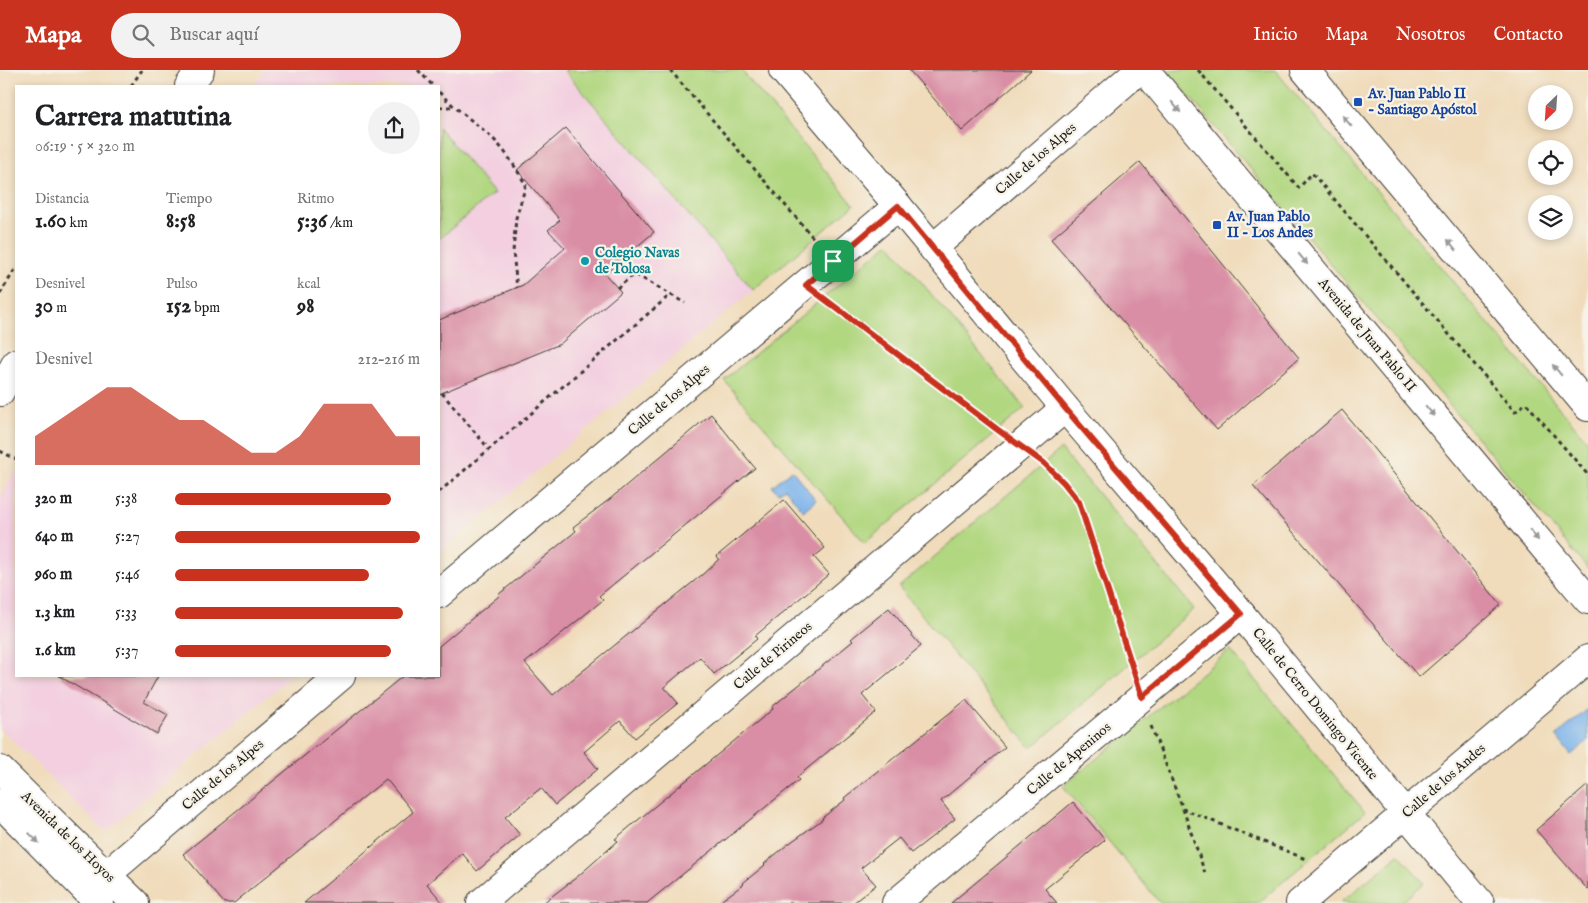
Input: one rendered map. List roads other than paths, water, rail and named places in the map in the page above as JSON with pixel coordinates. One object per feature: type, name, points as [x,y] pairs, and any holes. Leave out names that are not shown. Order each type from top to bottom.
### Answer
[{"type":"street","points":[[190,85],[200,70]]},
{"type":"street","name":"Calle de Cerro Domingo Vicente","points":[[783,70],[1065,408],[1241,614],[1480,903]]},
{"type":"street","name":"Calle de los Alpes","points":[[933,248],[1139,70]]},
{"type":"street","name":"Avenida de Juan Pablo II","points":[[1145,70],[1588,600]]},
{"type":"street","points":[[1305,70],[1588,407]]},
{"type":"street","name":"Calle de los Alpes","points":[[440,593],[898,206]]},
{"type":"street","points":[[0,392],[15,365]]},
{"type":"street","name":"Calle de Pirineos","points":[[481,903],[1065,408]]},
{"type":"street","name":"Calle de Apeninos","points":[[896,903],[1241,614]]},
{"type":"street","name":"Calle de los Andes","points":[[1300,903],[1588,659]]},
{"type":"street","name":"Calle de los Alpes","points":[[98,889],[340,677]]},
{"type":"street","name":"Avenida de los Hoyos","points":[[0,770],[98,889]]},
{"type":"street","name":"Avenida de los Hoyos","points":[[0,803],[98,889],[135,903]]},
{"type":"water","points":[[792,470],[816,500],[803,511],[785,488],[778,493],[772,486]]},
{"type":"water","points":[[1588,709],[1588,741],[1571,755],[1556,736]]},
{"type":"place","name":"Av. Juan Pablo II - Santiago Apóstol","points":[[1358,102]]},
{"type":"place","name":"Av. Juan Pablo II - Los Andes","points":[[1217,225]]},
{"type":"place","name":"Colegio Navas de Tolosa","points":[[585,261]]}]
